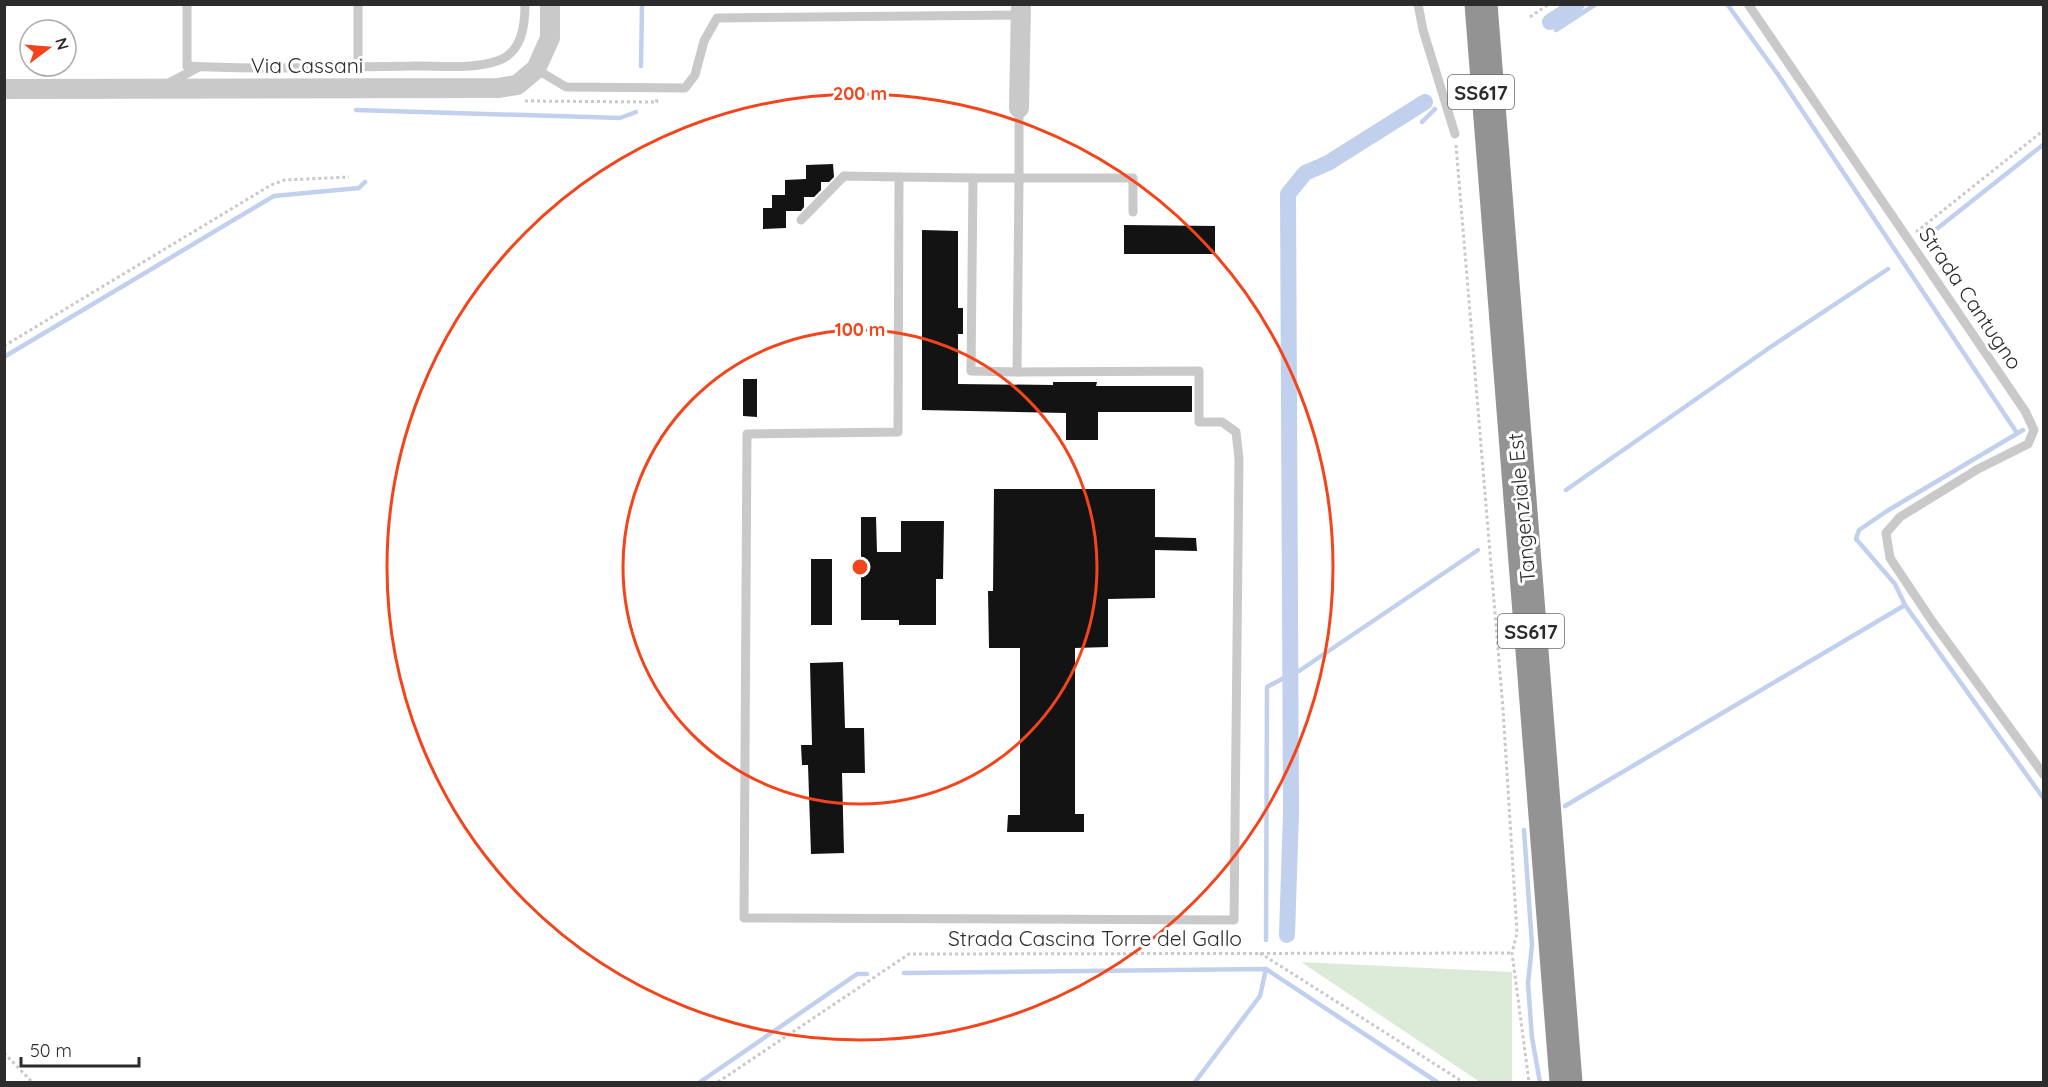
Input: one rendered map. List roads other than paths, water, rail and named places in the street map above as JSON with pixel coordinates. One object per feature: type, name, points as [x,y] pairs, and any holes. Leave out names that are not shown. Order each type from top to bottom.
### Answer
[{"type":"highway","name":"SS617","points":[[1468,4],[1494,180]]},
{"type":"highway","name":"Tangenziale Est","points":[[1481,4],[1566,1083]]},
{"type":"highway","name":"SS617","points":[[1494,180],[1499,103],[1495,4]]},
{"type":"street","points":[[536,69],[550,38],[550,4]]},
{"type":"street","points":[[1019,108],[1021,10]]},
{"type":"street","name":"Via Cassani","points":[[4,89],[498,88],[517,85],[536,69]]},
{"type":"lane","points":[[187,4],[187,66],[358,67],[470,65],[498,61],[516,47],[525,28],[525,4]]},
{"type":"lane","points":[[358,4],[358,67]]},
{"type":"lane","points":[[1418,4],[1423,30],[1455,135]]},
{"type":"lane","name":"Strada Cantugno","points":[[1748,4],[1909,238],[2025,411],[2034,430],[2028,444],[2014,453],[1977,469],[1900,517],[1886,533],[1890,558],[1932,621],[2043,775]]},
{"type":"lane","points":[[536,69],[566,87],[685,88],[695,75],[704,42],[717,18],[1021,10]]},
{"type":"lane","points":[[157,90],[199,66]]},
{"type":"lane","points":[[1017,372],[1019,108]]},
{"type":"lane","points":[[801,220],[844,176],[1133,178],[1133,212]]},
{"type":"lane","points":[[899,177],[898,432],[747,434],[744,918],[1234,920],[1239,459],[1236,432],[1222,422],[1199,422],[1199,371],[971,371],[973,178]]},
{"type":"waterway","points":[[641,66],[642,4]]},
{"type":"waterway","points":[[1550,22],[1577,4]]},
{"type":"waterway","points":[[1556,30],[1596,4]]},
{"type":"waterway","points":[[1727,4],[1779,76],[2017,433]]},
{"type":"waterway","points":[[1287,935],[1291,813],[1288,194],[1305,173],[1328,163],[1425,102]]},
{"type":"waterway","points":[[1422,122],[1435,109]]},
{"type":"waterway","points":[[356,110],[620,118],[636,112]]},
{"type":"waterway","points":[[1924,239],[2044,144]]},
{"type":"waterway","points":[[4,357],[274,196],[359,188],[365,182]]},
{"type":"waterway","points":[[1566,490],[1772,346],[1888,269]]},
{"type":"waterway","points":[[2023,430],[1887,511],[1859,530],[1856,539],[1895,584],[1905,605],[2044,799]]},
{"type":"waterway","points":[[1299,671],[1478,550]]},
{"type":"waterway","points":[[1565,806],[1905,605]]},
{"type":"waterway","points":[[1266,940],[1267,687],[1284,678]]},
{"type":"waterway","points":[[1524,830],[1532,945],[1528,983],[1532,1038],[1540,1082]]},
{"type":"waterway","points":[[904,973],[1266,969],[1437,1082]]},
{"type":"waterway","points":[[1195,1082],[1260,996],[1266,969]]},
{"type":"waterway","points":[[700,1082],[857,974],[867,974]]}]
